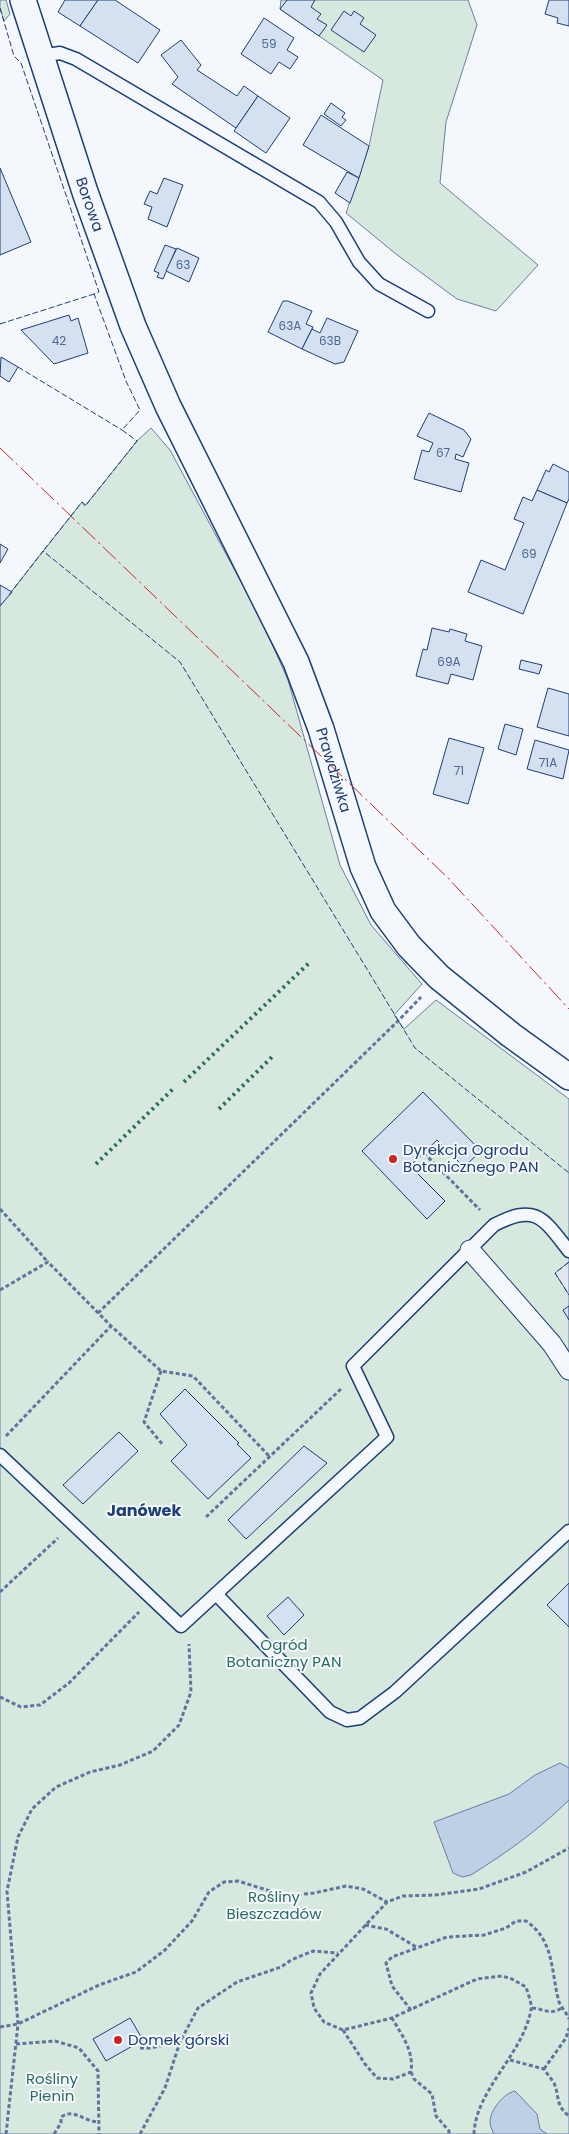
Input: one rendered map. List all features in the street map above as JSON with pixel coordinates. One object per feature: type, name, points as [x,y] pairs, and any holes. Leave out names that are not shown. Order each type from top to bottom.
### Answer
[{"type":"street","name":"Borowa","points":[[22,0],[99,232],[133,326],[168,406]]},
{"type":"street","name":"Prawdziwka","points":[[168,406],[296,662],[320,729],[363,867],[383,911],[409,946],[439,977],[511,1035],[569,1077]]},
{"type":"street","points":[[470,1250],[552,1344],[569,1370]]},
{"type":"lane","points":[[41,56],[60,53],[76,59],[319,202],[336,222],[359,262],[379,284],[428,311]]},
{"type":"lane","points":[[0,1455],[181,1626],[388,1437],[353,1366],[494,1224],[512,1215],[530,1214],[538,1217],[551,1228],[569,1251]]},
{"type":"lane","points":[[216,1594],[330,1712],[347,1720],[360,1718],[395,1692],[569,1531]]},
{"type":"path","points":[[98,1313],[398,1021],[439,977]]},
{"type":"path","points":[[424,1153],[494,1224]]},
{"type":"path","points":[[0,1209],[98,1313],[161,1371],[193,1376],[270,1456]]},
{"type":"path","points":[[0,1290],[48,1262]]},
{"type":"path","points":[[0,1442],[112,1326]]},
{"type":"path","points":[[161,1371],[144,1422],[163,1445]]},
{"type":"path","points":[[206,1517],[357,1374]]},
{"type":"path","points":[[0,1592],[73,1524]]},
{"type":"path","points":[[0,1697],[21,1707],[40,1705],[69,1683],[152,1599]]},
{"type":"path","points":[[6,2134],[18,2024],[7,1891],[18,1837],[32,1809],[56,1787],[90,1772],[120,1765],[153,1751],[179,1725],[191,1692],[188,1620]]},
{"type":"path","points":[[411,2072],[393,2079],[376,2078],[343,2030],[324,2022],[314,2008],[311,1993],[320,1974],[388,1902],[403,1896],[435,1895],[479,1889],[526,1872],[569,1848]]},
{"type":"path","points":[[0,2027],[18,2024],[99,1985],[136,1972],[165,1950],[192,1921],[209,1892],[224,1882],[238,1881],[286,1896],[314,1893],[346,1886],[363,1889],[388,1902]]},
{"type":"path","points":[[410,2010],[392,1986],[386,1963],[392,1957],[447,1938],[484,1935],[506,1928],[516,1922],[526,1921],[539,1933],[552,1959],[558,2001],[569,2019]]},
{"type":"path","points":[[365,1925],[386,1929],[419,1948]]},
{"type":"path","points":[[140,2134],[164,2088],[180,2042],[198,2008],[237,1982],[282,1967],[291,1960],[313,1951],[339,1953]]},
{"type":"path","points":[[343,2030],[392,2018],[435,1996],[477,1978],[502,1976],[526,1987],[532,2008],[520,2041],[510,2060],[478,2108],[474,2134]]},
{"type":"path","points":[[532,2008],[547,2012],[557,2012],[563,2007]]},
{"type":"path","points":[[392,2018],[410,2050],[413,2060],[411,2072],[414,2079],[432,2094],[436,2116],[449,2131],[449,2134]]},
{"type":"path","points":[[544,2069],[566,2038],[569,2028]]},
{"type":"path","points":[[16,2044],[55,2041],[80,2048],[98,2071],[98,2134]]},
{"type":"path","points":[[140,2048],[180,2042]]},
{"type":"path","points":[[510,2060],[544,2069],[554,2084],[556,2099],[562,2110],[569,2116]]},
{"type":"path","points":[[54,2134],[61,2123],[61,2117],[67,2113],[72,2112],[88,2121],[98,2122]]},
{"type":"green space","points":[[0,0],[6,0],[10,14],[4,21],[0,8]]},
{"type":"green space","points":[[281,0],[468,0],[477,25],[446,122],[440,183],[538,265],[496,311],[457,299],[396,254],[346,213],[369,146],[383,80],[280,9]]},
{"type":"green space","name":"Ogród Botaniczny PAN","points":[[151,428],[170,450],[261,619],[288,680],[340,865],[371,925],[422,984],[394,1015],[404,1029],[436,1000],[569,1099],[569,2134],[0,2134],[0,606],[82,502],[86,505],[137,441]]},
{"type":"shaded area","points":[[569,1262],[569,1295],[555,1273]]},
{"type":"water","points":[[560,1763],[569,1768],[569,1800],[522,1840],[471,1875],[462,1877],[453,1873],[434,1822],[509,1794],[535,1775]]},
{"type":"water","points":[[515,2091],[537,2114],[540,2129],[547,2134],[494,2134],[490,2123],[492,2112],[506,2095]]},
{"type":"building","points":[[65,0],[98,0],[80,26],[58,12]]},
{"type":"building","points":[[98,0],[115,0],[160,30],[138,63],[80,26]]},
{"type":"building","points":[[287,0],[315,0],[311,7],[321,14],[317,19],[327,25],[319,36],[280,9]]},
{"type":"building","points":[[549,0],[569,0],[569,26],[557,23],[558,18],[545,14]]},
{"type":"building","points":[[344,11],[351,16],[354,11],[364,18],[360,24],[376,35],[364,52],[331,30]]},
{"type":"building","points":[[264,18],[294,38],[287,50],[298,57],[290,69],[279,62],[271,74],[241,54]]},
{"type":"building","points":[[181,40],[201,65],[197,70],[237,96],[244,86],[258,96],[236,128],[172,84],[178,77],[161,55]]},
{"type":"building","points":[[258,96],[290,118],[266,153],[234,131]]},
{"type":"building","points":[[331,103],[345,113],[342,117],[346,120],[341,126],[324,114]]},
{"type":"building","points":[[321,115],[369,146],[359,178],[303,145]]},
{"type":"building","points":[[0,168],[31,242],[0,255]]},
{"type":"building","points":[[347,172],[359,178],[350,203],[335,193]]},
{"type":"building","points":[[164,178],[183,185],[167,227],[148,219],[152,207],[144,204],[150,191],[157,194]]},
{"type":"building","points":[[165,245],[176,249],[163,279],[157,277],[159,273],[154,271]]},
{"type":"building","points":[[177,248],[199,258],[189,282],[166,271]]},
{"type":"building","points":[[283,301],[288,301],[312,311],[306,324],[313,327],[302,349],[268,332]]},
{"type":"building","points":[[69,315],[71,321],[78,318],[88,353],[54,364],[21,330]]},
{"type":"building","points":[[327,318],[358,331],[344,362],[335,364],[302,349],[312,329],[320,333]]},
{"type":"building","points":[[1,357],[18,367],[9,382],[0,376]]},
{"type":"building","points":[[429,413],[464,430],[471,439],[463,457],[456,454],[455,459],[469,463],[461,492],[414,479],[422,450],[429,452],[433,443],[417,436]]},
{"type":"building","points":[[553,464],[569,472],[569,499],[567,503],[537,490],[546,470],[549,472]]},
{"type":"building","points":[[537,490],[567,503],[523,614],[468,592],[481,560],[505,570],[524,523],[514,519],[523,497],[532,501]]},
{"type":"building","points":[[0,544],[8,549],[0,563]]},
{"type":"building","points":[[0,585],[12,592],[0,606]]},
{"type":"building","points":[[432,628],[449,632],[450,629],[467,634],[465,641],[482,646],[473,680],[451,674],[448,684],[416,676],[423,649],[427,650]]},
{"type":"building","points":[[521,660],[542,665],[539,674],[519,669]]},
{"type":"building","points":[[548,688],[569,694],[569,736],[537,727]]},
{"type":"building","points":[[505,724],[523,729],[516,755],[498,749]]},
{"type":"building","points":[[449,738],[484,748],[468,804],[433,794]]},
{"type":"building","points":[[535,740],[569,750],[563,779],[527,769]]},
{"type":"building","name":"Dyrekcja Ogrodu Botanicznego PAN","points":[[423,1092],[481,1151],[464,1167],[437,1140],[410,1166],[445,1201],[427,1219],[362,1151]]},
{"type":"building","points":[[569,1306],[569,1320],[563,1310]]},
{"type":"building","points":[[185,1389],[239,1443],[237,1444],[251,1458],[208,1499],[171,1461],[187,1445],[160,1414]]},
{"type":"building","points":[[119,1432],[138,1451],[83,1504],[63,1485]]},
{"type":"building","points":[[304,1446],[327,1463],[246,1539],[228,1520]]},
{"type":"building","points":[[569,1583],[569,1627],[547,1605]]},
{"type":"building","points":[[288,1597],[304,1615],[284,1635],[267,1616]]},
{"type":"building","name":"Domek górski","points":[[130,2018],[143,2040],[106,2061],[93,2039]]},
{"type":"hedge","points":[[184,1082],[309,963]]},
{"type":"hedge","points":[[219,1109],[272,1057]]},
{"type":"hedge","points":[[96,1164],[173,1089]]},
{"type":"fence","points":[[0,8],[14,56],[21,63],[99,292],[94,294],[126,381],[140,410],[122,430],[137,441],[85,506],[82,502],[43,551]]},
{"type":"fence","points":[[0,324],[94,294]]},
{"type":"fence","points":[[18,367],[122,430]]},
{"type":"fence","points":[[9,595],[43,551],[180,662],[415,1048],[569,1173]]},
{"type":"fence","points":[[569,1262],[555,1273],[569,1295]]},
{"type":"power","points":[[0,448],[448,878],[569,1009]]},
{"type":"place","name":"Dyrekcja Ogrodu Botanicznego PAN","points":[[393,1159]]},
{"type":"place","name":"Domek górski","points":[[118,2040]]},
{"type":"district","name":"Janówek","points":[[144,1510]]},
{"type":"park label","name":"Rośliny Bieszczadów","points":[[274,1906]]},
{"type":"park label","name":"Rośliny Pienin","points":[[52,2088]]}]
